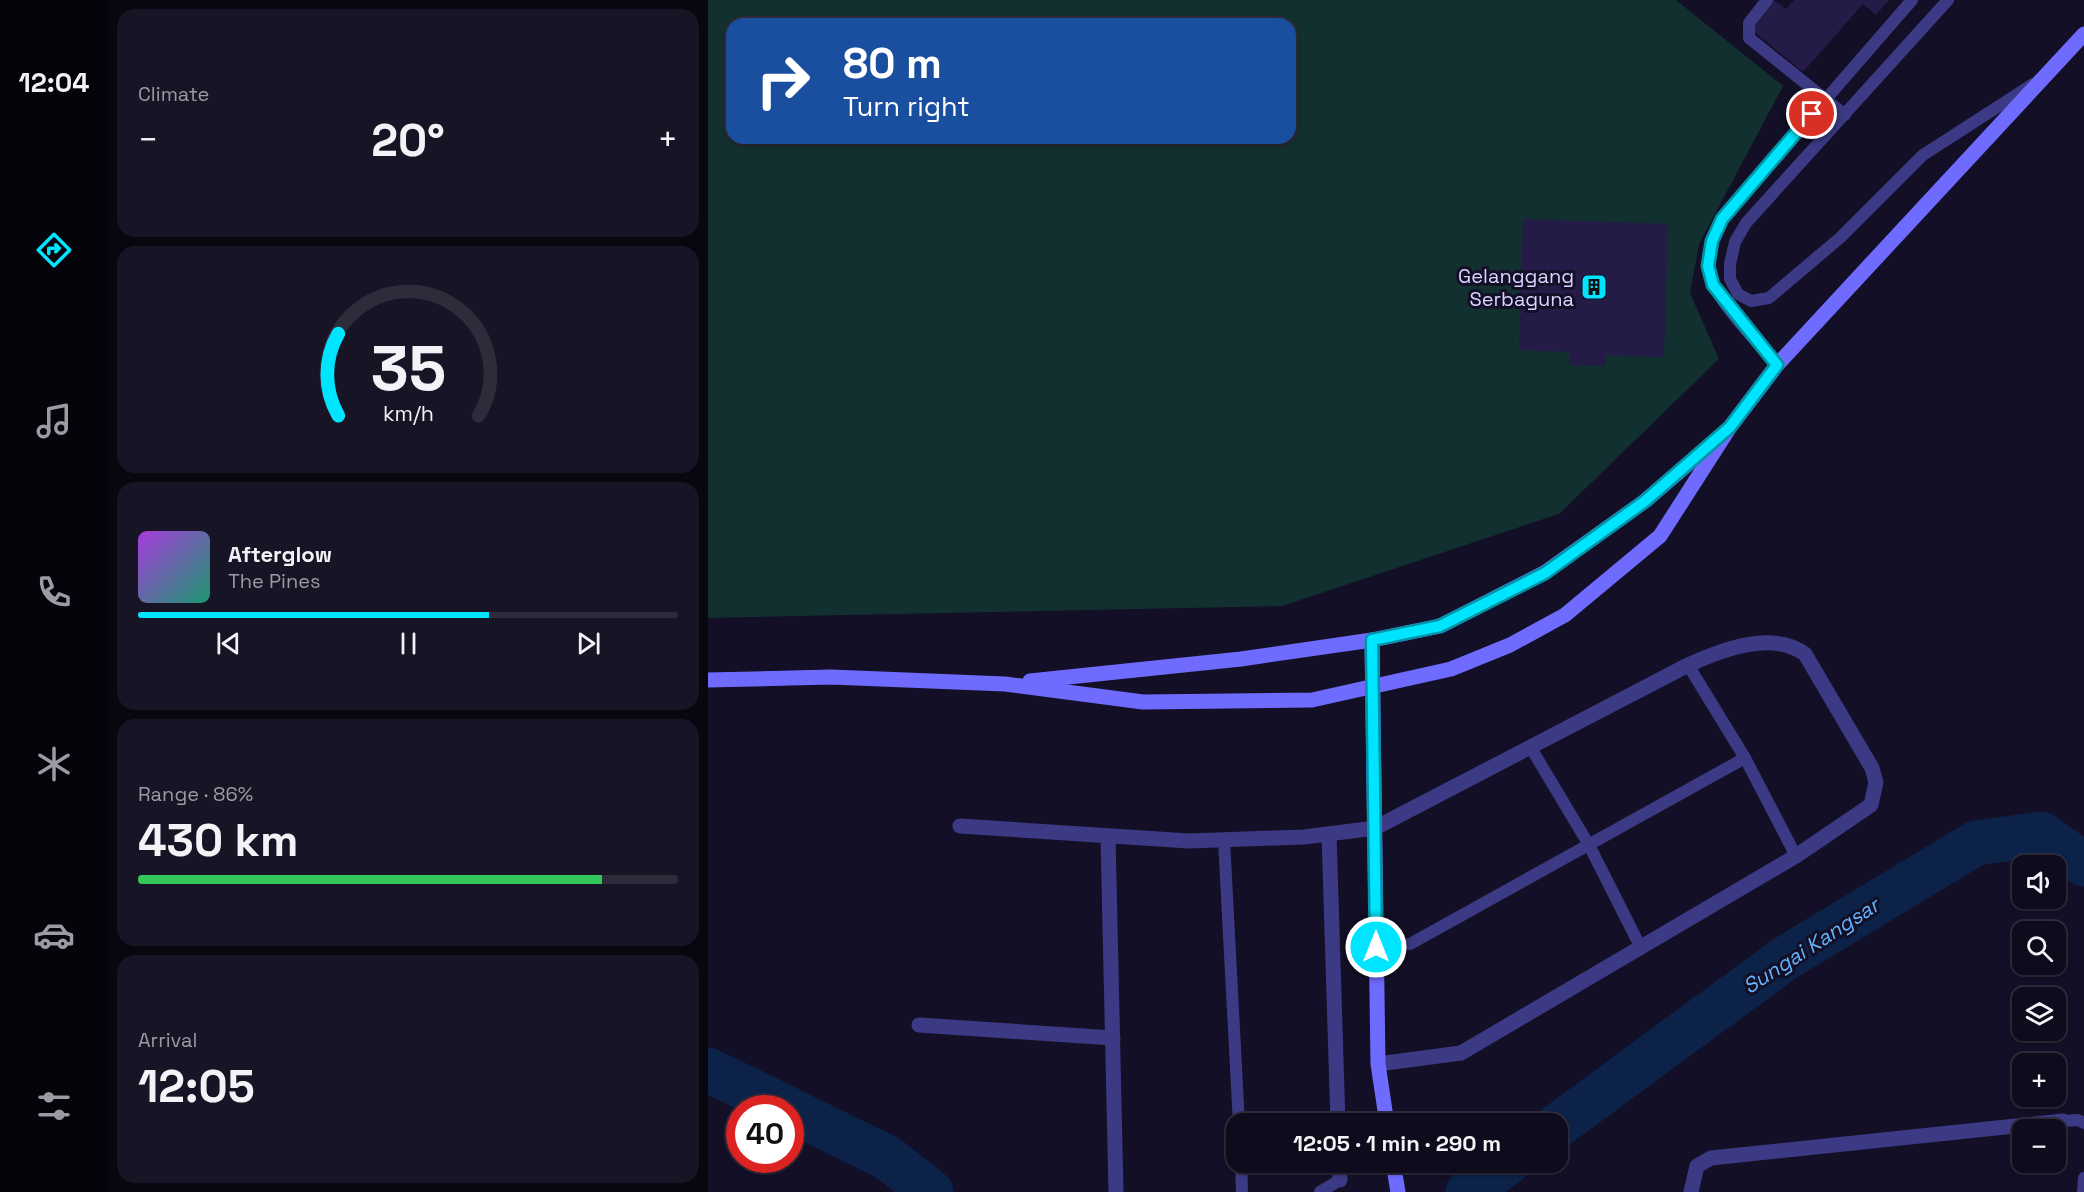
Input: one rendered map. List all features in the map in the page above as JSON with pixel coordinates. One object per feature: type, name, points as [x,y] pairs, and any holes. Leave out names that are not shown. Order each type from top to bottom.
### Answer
[{"type":"main road","points":[[708,680],[831,677],[1005,684],[1143,702],[1312,700],[1451,669],[1510,645],[1565,615],[1660,536],[1730,427],[1777,365],[2084,34]]},
{"type":"main road","points":[[1005,684],[1241,659],[1372,640],[1440,626],[1545,573],[1645,501],[1730,427]]},
{"type":"main road","points":[[1372,640],[1378,1064],[1385,1113]]},
{"type":"main road","points":[[1394,1173],[1398,1192]]},
{"type":"street","points":[[960,826],[1189,841],[1329,834],[1375,828],[1719,651],[1764,644],[1796,648],[1805,654],[1872,768],[1876,782],[1871,805],[1796,856],[1461,1053],[1378,1064]]},
{"type":"street","points":[[1329,834],[1338,1113]]},
{"type":"street","points":[[1108,836],[1116,1192]]},
{"type":"street","points":[[919,1025],[1113,1038]]},
{"type":"street","points":[[1691,1192],[1697,1166],[1711,1158],[2012,1126]]},
{"type":"street","points":[[1340,1173],[1340,1180]]},
{"type":"lane","points":[[1767,0],[1749,23],[1749,38],[1845,115]]},
{"type":"lane","points":[[1777,365],[1713,285],[1708,266],[1712,241],[1722,219],[1911,0]]},
{"type":"lane","points":[[1948,0],[1746,223],[1735,242],[1730,264],[1730,279],[1738,294],[1751,301],[1769,298],[1841,237],[1923,155],[2045,76]]},
{"type":"lane","points":[[1688,665],[1745,758],[1796,856]]},
{"type":"lane","points":[[1531,748],[1588,845],[1641,948]]},
{"type":"lane","points":[[1376,947],[1410,944],[1745,758]]},
{"type":"lane","points":[[1224,840],[1238,1113]]},
{"type":"lane","points":[[2066,1121],[2078,1120],[2084,1123]]},
{"type":"lane","points":[[1241,1173],[1242,1192]]},
{"type":"lane","points":[[2082,1192],[2084,1178]]},
{"type":"lane","points":[[1320,1192],[1340,1180]]},
{"type":"green space","points":[[708,0],[1676,0],[1783,86],[1699,244],[1690,293],[1719,359],[1559,514],[1282,606],[708,618]]},
{"type":"building","points":[[1774,0],[1786,9],[1794,0],[1889,0],[1876,15],[1863,4],[1803,72],[1750,28]]},
{"type":"building","name":"Gelanggang Serbaguna","points":[[1523,219],[1668,224],[1664,357],[1606,355],[1606,366],[1569,365],[1570,352],[1519,350]]},
{"type":"waterway","name":"Sungai Kangsar","points":[[1568,1118],[1784,959],[1976,843],[2041,834],[2084,864]]},
{"type":"waterway","name":"Sungai Kangsar","points":[[708,1070],[760,1095]]},
{"type":"waterway","name":"Sungai Kangsar","points":[[804,1117],[888,1158],[931,1192]]},
{"type":"waterway","name":"Sungai Kangsar","points":[[1468,1192],[1493,1173]]},
{"type":"place","name":"Gelanggang Serbaguna","points":[[1594,287]]},
{"type":"route","points":[[1376,947],[1372,640],[1440,626],[1545,573],[1645,501],[1730,427],[1777,365],[1713,285],[1708,266],[1712,241],[1722,219],[1812,114]]}]
